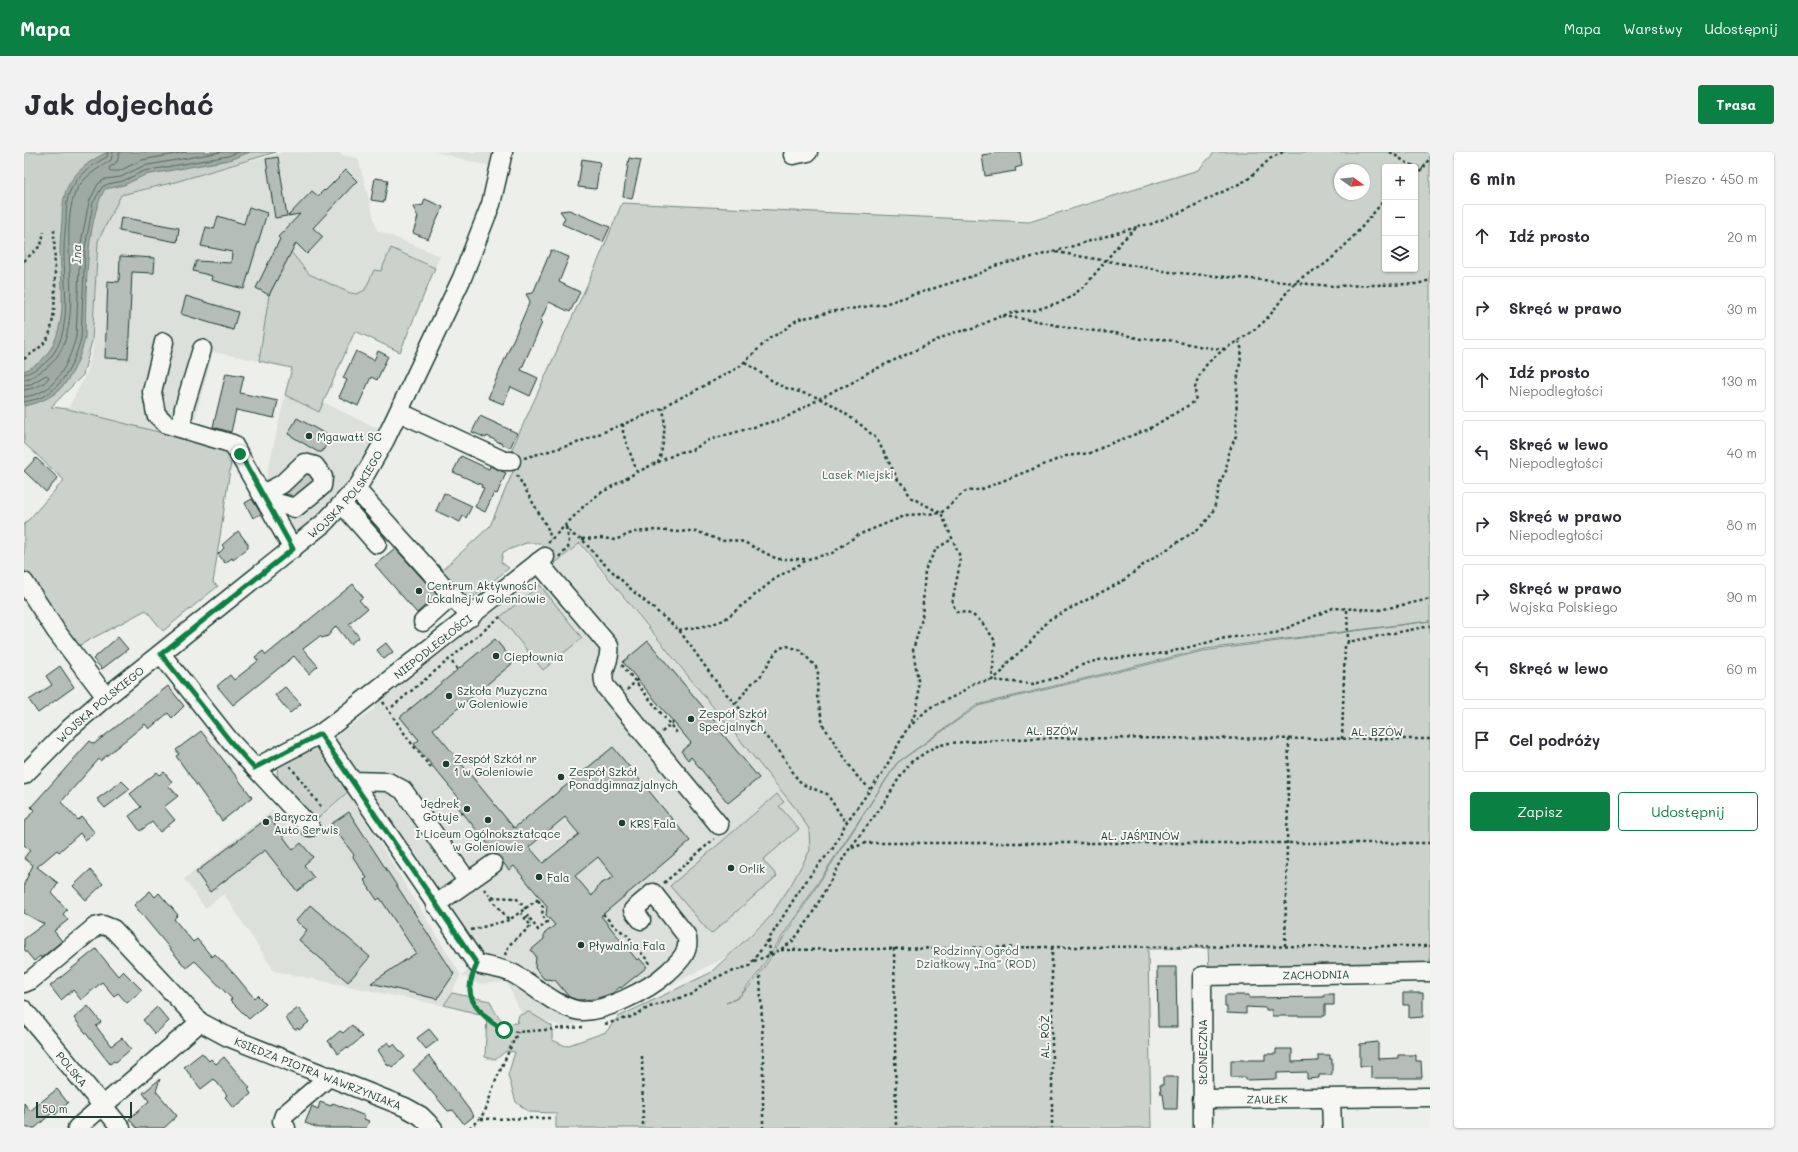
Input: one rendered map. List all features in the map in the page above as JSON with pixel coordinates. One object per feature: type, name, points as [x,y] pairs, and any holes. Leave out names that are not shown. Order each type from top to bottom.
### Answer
[{"type":"street","name":"WOJSKA POLSKIEGO","points":[[24,775],[70,728],[106,697],[293,549],[343,505],[356,489],[373,463],[399,412],[458,285],[482,229],[498,178],[503,152]]},
{"type":"street","points":[[164,342],[152,392],[156,414],[166,424],[233,444],[293,549]]},
{"type":"street","points":[[181,428],[184,408],[202,349]]},
{"type":"street","points":[[399,412],[504,461],[511,461]]},
{"type":"street","points":[[299,487],[296,508],[266,500],[299,487]]},
{"type":"street","points":[[356,489],[471,617]]},
{"type":"street","points":[[343,505],[377,544]]},
{"type":"street","points":[[546,550],[609,646],[610,653],[602,678],[605,686],[718,830]]},
{"type":"street","name":"NIEPODLEGŁOŚCI","points":[[254,768],[320,734],[471,617],[546,550]]},
{"type":"street","points":[[24,582],[56,631],[106,697]]},
{"type":"street","points":[[422,622],[452,596]]},
{"type":"street","points":[[161,654],[230,741],[310,827]]},
{"type":"street","points":[[320,734],[464,948],[477,964],[512,973],[563,1005],[575,1010],[583,1012],[601,1008],[640,991],[656,981],[677,964],[686,951],[688,941],[686,935],[653,893],[633,910],[641,920]]},
{"type":"street","points":[[352,781],[388,782],[403,790],[476,885]]},
{"type":"street","points":[[435,905],[476,885],[493,864]]},
{"type":"street","name":"KSIĘDZA PIOTRA WAWRZYNIAKA","points":[[24,983],[31,980],[95,927],[103,925],[110,927],[200,1022],[228,1036],[405,1106],[422,1116],[433,1128]]},
{"type":"street","name":"ZACHODNIA","points":[[1202,976],[1430,972]]},
{"type":"street","name":"SŁONECZNA","points":[[1202,976],[1203,1128]]},
{"type":"street","name":"POLSKA","points":[[24,1010],[121,1128]]},
{"type":"street","points":[[77,1128],[200,1022]]},
{"type":"street","points":[[286,1128],[282,1121],[284,1115],[330,1076]]},
{"type":"street","name":"ZAUŁEK","points":[[1202,1099],[1429,1097]]},
{"type":"street","points":[[1331,1099],[1332,1128]]},
{"type":"path","points":[[565,526],[569,540],[568,548],[554,561],[546,550],[548,529],[521,485],[511,461],[574,444],[663,408],[670,402],[711,383],[745,362],[771,337],[780,333],[798,319],[829,312],[884,304],[976,275],[994,266],[1053,252],[1138,226],[1151,224],[1182,212],[1247,180],[1271,158],[1283,152]]},
{"type":"path","points":[[1390,152],[1407,163],[1423,169]]},
{"type":"path","points":[[1418,173],[1430,159]]},
{"type":"path","points":[[565,526],[573,536],[582,539],[603,538],[615,540],[634,532],[656,530],[689,531],[702,533],[722,541],[733,540],[744,542],[777,559],[808,559],[832,553],[858,535],[889,524],[902,517],[917,513],[941,513],[964,492],[982,489],[1066,456],[1090,453],[1160,424],[1194,402],[1198,378],[1205,368],[1225,349],[1239,342],[1264,322],[1278,306],[1284,294],[1295,283],[1334,256],[1371,217],[1384,200]]},
{"type":"path","points":[[546,550],[565,526],[584,506],[599,494],[636,472],[680,452],[692,450],[709,440],[774,422],[821,399],[878,367],[888,364],[952,333],[972,329],[1001,316],[1020,311],[1033,311],[1066,300],[1074,292],[1085,286],[1107,261],[1120,242],[1138,226]]},
{"type":"path","points":[[24,359],[36,351],[47,338],[52,319],[54,228]]},
{"type":"path","points":[[24,261],[41,245],[44,232]]},
{"type":"path","points":[[1053,252],[1170,272],[1295,283],[1340,286],[1417,284],[1430,280]]},
{"type":"path","points":[[1001,316],[1037,321],[1063,327],[1122,334],[1142,339],[1163,339],[1209,348],[1225,349]]},
{"type":"path","points":[[992,680],[1002,672],[1008,662],[1028,645],[1050,619],[1123,581],[1143,565],[1201,527],[1209,518],[1214,509],[1221,480],[1226,471],[1228,454],[1236,436],[1237,382],[1242,350],[1239,342]]},
{"type":"path","points":[[745,362],[783,387],[821,399],[851,417],[876,439],[898,480],[906,488],[910,497],[941,513],[958,554],[960,563],[952,603],[957,612],[968,612],[978,618],[995,641],[992,680]]},
{"type":"path","points":[[658,463],[662,452],[665,429],[663,408]]},
{"type":"path","points":[[623,424],[623,433],[636,472]]},
{"type":"path","points":[[582,539],[634,592],[679,630],[720,687],[736,702],[745,715],[780,752],[798,780],[806,786],[827,794],[846,823]]},
{"type":"path","points":[[907,729],[916,712],[918,702],[918,680],[913,650],[922,619],[925,570],[936,549],[952,540]]},
{"type":"path","points":[[679,630],[710,625],[724,620],[776,578],[808,559]]},
{"type":"path","points":[[749,966],[769,939],[799,891],[818,865],[832,850],[846,823],[883,772],[901,737],[917,718],[938,702],[959,694],[974,683],[992,680],[1034,684],[1063,676],[1079,666],[1098,660],[1166,653],[1225,638],[1276,633],[1333,608],[1347,610],[1379,610],[1430,599]]},
{"type":"path","points":[[1342,739],[1345,646],[1348,642],[1347,610]]},
{"type":"path","points":[[392,707],[500,617]]},
{"type":"path","points":[[1348,642],[1430,626]]},
{"type":"path","points":[[736,702],[744,691],[765,671],[775,653],[780,648],[787,646],[800,650],[816,667],[818,674],[817,696],[823,725],[856,775],[870,789]]},
{"type":"path","points":[[452,662],[458,670]]},
{"type":"path","points":[[376,692],[409,740],[431,768]]},
{"type":"path","name":"AL. BZÓW","points":[[780,950],[792,942],[801,931],[840,864],[911,762],[934,747],[949,743],[1036,738],[1430,739]]},
{"type":"path","points":[[1285,946],[1288,739]]},
{"type":"path","points":[[281,755],[322,808]]},
{"type":"path","points":[[653,893],[718,830]]},
{"type":"path","name":"AL. JAŚMINÓW","points":[[851,849],[866,842],[1430,843]]},
{"type":"path","points":[[476,885],[491,897],[509,920]]},
{"type":"path","points":[[491,897],[516,898],[526,909]]},
{"type":"path","points":[[470,930],[509,920],[522,913],[539,899],[543,907],[542,915],[547,922],[538,930],[528,916],[526,918]]},
{"type":"path","points":[[504,957],[509,945],[532,926],[522,913]]},
{"type":"path","points":[[603,914],[615,927],[627,935],[648,961]]},
{"type":"path","points":[[769,939],[770,955]]},
{"type":"path","points":[[602,1025],[631,1017],[650,1007],[693,994],[700,987],[718,976],[749,966],[756,960],[780,950],[1052,947],[1430,946]]},
{"type":"path","name":"AL. RÓŻ","points":[[1052,947],[1052,1128]]},
{"type":"path","points":[[894,948],[896,1128]]},
{"type":"path","points":[[477,964],[470,988],[471,999],[495,1026],[504,1030],[518,1032],[569,1029],[587,1026]]},
{"type":"path","points":[[760,976],[763,1046],[763,1128]]},
{"type":"path","points":[[468,1128],[480,1119],[489,1104],[494,1086],[518,1032]]},
{"type":"path","points":[[642,1056],[643,1128]]},
{"type":"path","points":[[480,1119],[550,1118]]},
{"type":"shaded area","points":[[283,152],[339,152],[342,155],[358,158],[377,230],[440,256],[435,267],[391,248],[380,272],[374,271],[365,290],[357,294],[350,293],[309,274],[292,252],[269,295],[259,361],[213,352],[189,441],[68,409],[88,370],[93,347],[98,239],[105,213],[123,192],[175,182]]},
{"type":"shaded area","points":[[435,152],[494,152],[493,167]]},
{"type":"shaded area","points":[[285,395],[318,412],[323,402],[382,431],[351,483],[334,504],[281,551],[249,487],[266,478]]},
{"type":"shaded area","name":"Zespół Szkół Ponadgimnazjalnych","points":[[579,544],[796,809],[809,829],[810,850],[791,885],[769,918],[726,957],[638,1002],[606,1016],[563,1027],[521,1012],[506,982],[478,984],[462,976],[477,961],[331,746],[338,735],[374,709],[376,703]]},
{"type":"shaded area","points":[[349,793],[461,975],[444,1006],[274,971],[224,894],[205,908],[184,879],[273,810],[296,837]]},
{"type":"green space","points":[[24,152],[276,152],[175,182],[121,195],[98,241],[92,341],[83,375],[51,407],[68,409],[225,449],[232,456],[213,583],[218,586],[163,631],[146,610],[78,646],[24,569],[24,525],[64,480],[24,443]]},
{"type":"green space","name":"Lasek Miejski","points":[[1215,152],[1430,152],[1430,621],[1430,967],[1209,969],[1208,948],[1148,949],[1151,1128],[556,1128],[556,1113],[529,1112],[516,1102],[508,1075],[515,1052],[506,1051],[495,1060],[485,1057],[487,1016],[444,1005],[452,993],[490,1001],[497,1015],[503,1021],[511,1023],[517,1023],[519,1015],[529,1012],[552,1026],[552,1040],[566,1046],[606,1032],[618,1017],[710,973],[769,918],[791,885],[810,850],[809,829],[796,809],[580,543],[554,564],[555,561],[540,543],[526,543],[503,552],[501,562],[509,568],[466,603],[440,572],[490,526],[514,469],[510,453],[598,261],[622,203],[1029,222],[1198,170]],"holes":[[[1430,621],[1203,651],[978,706],[897,763],[977,705],[1205,649]],[[897,763],[762,971],[749,988],[740,995],[758,973]]]},
{"type":"green space","points":[[391,248],[435,268],[400,352],[355,331],[319,412],[285,395],[292,368],[259,361],[269,295],[291,252],[309,274],[350,293],[357,294],[365,290],[374,270],[381,271]]},
{"type":"green space","points":[[540,585],[582,638],[543,670],[500,617]]},
{"type":"green space","points":[[309,745],[317,746],[322,750],[347,785],[348,792],[311,824],[285,792],[277,774],[278,766],[283,758],[292,752]]},
{"type":"green space","name":"Orlik","points":[[777,794],[784,802],[779,806],[799,829],[763,860],[777,876],[711,934],[670,886]]},
{"type":"water","name":"Ina","points":[[108,152],[250,152],[229,160],[145,175],[124,185],[105,189],[98,203],[90,240],[86,283],[85,339],[77,363],[72,374],[58,391],[49,398],[24,406],[24,371],[42,360],[51,348],[57,336],[60,322],[62,294],[60,244],[64,200],[67,188],[70,182],[84,166]]},
{"type":"building","points":[[1002,152],[1020,152],[1022,166],[1015,168],[1016,171],[985,176],[982,155]]},
{"type":"building","points":[[278,157],[287,216],[275,218],[266,159]]},
{"type":"building","points":[[629,158],[641,160],[632,199],[623,197]]},
{"type":"building","points":[[582,159],[600,162],[596,189],[578,187]]},
{"type":"building","points":[[346,170],[357,181],[313,228],[323,237],[307,254],[296,243],[269,295],[256,288],[280,239],[278,237],[300,214],[288,216],[312,191],[318,196]]},
{"type":"building","points":[[375,178],[388,180],[384,202],[371,200]]},
{"type":"building","points":[[425,199],[443,207],[428,239],[413,233],[418,217],[413,207],[423,205]]},
{"type":"building","points":[[249,207],[267,213],[244,289],[211,280],[212,276],[193,271],[196,261],[231,263],[232,252],[201,246],[206,227],[214,229],[218,216],[244,224]]},
{"type":"building","points":[[569,210],[610,227],[603,242],[562,224],[565,218],[560,211]]},
{"type":"building","points":[[121,217],[179,228],[177,242],[119,231]]},
{"type":"building","points":[[551,250],[569,257],[559,282],[580,292],[570,312],[549,302],[540,322],[542,323],[521,370],[538,378],[530,396],[511,387],[503,404],[488,398],[530,301],[526,294],[533,293]]},
{"type":"building","points":[[120,256],[155,258],[154,273],[132,272],[128,359],[105,358],[108,281],[119,282]]},
{"type":"building","points":[[186,296],[238,312],[233,330],[181,314]]},
{"type":"building","points":[[356,351],[374,360],[378,351],[388,356],[377,380],[371,377],[358,406],[339,397],[347,380],[343,378]]},
{"type":"building","points":[[226,373],[244,376],[240,393],[278,401],[274,418],[236,410],[231,432],[213,427]]},
{"type":"building","points":[[480,416],[517,433],[510,448],[487,436],[486,438],[472,432]]},
{"type":"building","name":"Mgawatt SC","points":[[297,418],[331,437],[322,452],[318,452],[288,434]]},
{"type":"building","points":[[461,456],[489,469],[490,466],[506,473],[497,494],[494,493],[485,512],[475,507],[484,488],[481,487],[482,485],[453,472]]},
{"type":"building","points":[[36,458],[58,478],[46,492],[24,471]]},
{"type":"building","points":[[307,475],[312,481],[293,496],[285,494]]},
{"type":"building","points":[[444,493],[472,506],[466,518],[463,516],[460,522],[436,511]]},
{"type":"building","points":[[252,499],[261,514],[253,518],[245,503]]},
{"type":"building","points":[[238,531],[248,544],[248,548],[233,560],[232,558],[225,563],[218,554],[224,548],[222,545]]},
{"type":"building","points":[[395,548],[437,595],[417,613],[375,565]]},
{"type":"building","points":[[353,584],[363,597],[359,600],[367,609],[349,624],[359,637],[350,644],[336,626],[328,636],[322,638],[320,636],[303,649],[318,666],[309,674],[294,656],[233,705],[217,686],[230,675],[234,680],[258,661],[255,657],[263,651],[266,655]]},
{"type":"building","points":[[118,637],[128,649],[102,669],[93,659]]},
{"type":"building","points":[[495,639],[514,662],[433,729],[514,828],[613,747],[690,841],[601,916],[637,960],[639,958],[647,967],[613,993],[595,999],[578,1000],[569,997],[555,980],[544,979],[535,968],[536,956],[531,950],[544,939],[544,934],[555,925],[546,915],[547,906],[514,866],[509,870],[454,802],[459,798],[414,744],[419,740],[400,717]],"holes":[[[565,817],[579,834],[543,863],[529,847]],[[598,857],[614,877],[600,884],[592,896],[575,876]]]},
{"type":"building","name":"Zespół Szkół Specjalnych","points":[[648,641],[723,731],[721,732],[759,778],[728,803],[691,757],[688,760],[681,751],[691,743],[623,662]]},
{"type":"building","points":[[386,643],[393,652],[384,659],[377,650]]},
{"type":"building","points":[[60,666],[74,687],[38,713],[29,700],[52,685],[46,676]]},
{"type":"building","points":[[168,686],[184,706],[172,718],[168,713],[149,729],[145,724],[100,761],[99,759],[61,802],[78,820],[82,817],[95,833],[85,840],[80,833],[59,852],[57,850],[37,867],[58,883],[52,893],[67,910],[63,914],[68,920],[54,931],[62,941],[41,958],[40,956],[34,961],[24,949],[24,939],[44,924],[24,913],[24,884],[33,865],[24,858],[30,850],[24,845],[24,823],[34,810],[31,807],[90,741],[94,744]]},
{"type":"building","points":[[285,687],[301,704],[290,713],[275,695]]},
{"type":"building","points":[[201,731],[252,797],[222,821],[176,756],[179,754],[176,750]]},
{"type":"building","points":[[157,772],[160,775],[164,772],[172,782],[168,785],[178,796],[164,807],[175,820],[160,832],[152,822],[140,831],[129,816],[141,807],[130,794]]},
{"type":"building","points":[[122,781],[130,789],[105,808],[97,799]]},
{"type":"building","points":[[349,812],[454,974],[437,999],[371,983],[416,953],[380,898],[377,900],[364,880],[367,878],[353,857],[354,855],[331,824]]},
{"type":"building","points":[[269,817],[293,850],[301,843],[313,857],[304,865],[314,878],[297,891],[265,850],[210,892],[196,872]]},
{"type":"building","points":[[90,870],[103,884],[86,900],[73,886]]},
{"type":"building","points":[[150,891],[155,897],[159,893],[178,915],[174,919],[193,942],[197,939],[212,957],[215,954],[254,998],[257,995],[266,1004],[249,1019],[195,961],[186,968],[134,905]]},
{"type":"building","points":[[310,905],[370,957],[348,982],[299,940],[307,930],[296,921]]},
{"type":"building","points":[[96,949],[118,976],[123,971],[142,990],[127,1003],[118,993],[114,996],[102,982],[81,1000],[73,990],[61,1000],[50,986]]},
{"type":"building","points":[[1157,967],[1176,967],[1177,1027],[1158,1027]]},
{"type":"building","points":[[1403,993],[1423,993],[1423,1017],[1409,1018],[1409,1005],[1403,1005]]},
{"type":"building","points":[[1324,994],[1334,994],[1334,1005],[1325,1005],[1325,1016],[1272,1016],[1272,1010],[1266,1010],[1266,1008],[1246,1007],[1246,1014],[1227,1013],[1227,1007],[1225,1007],[1225,995],[1249,995],[1249,998],[1324,997]]},
{"type":"building","points":[[88,1006],[101,1022],[96,1026],[111,1046],[122,1038],[131,1049],[116,1062],[114,1061],[110,1064],[74,1018]]},
{"type":"building","points":[[157,1007],[169,1021],[155,1034],[143,1020]]},
{"type":"building","points":[[298,1008],[309,1022],[299,1030],[298,1028],[295,1030],[285,1018]]},
{"type":"building","points":[[352,1025],[362,1037],[348,1049],[347,1047],[338,1054],[328,1041],[340,1031],[343,1033]]},
{"type":"building","points":[[429,1029],[438,1040],[426,1049],[417,1038]]},
{"type":"building","points":[[388,1042],[391,1046],[394,1044],[405,1057],[392,1067],[390,1065],[388,1066],[378,1050]]},
{"type":"building","points":[[1378,1042],[1378,1059],[1398,1058],[1398,1055],[1416,1055],[1416,1061],[1421,1061],[1422,1078],[1371,1078],[1371,1066],[1360,1066],[1360,1044]]},
{"type":"building","points":[[1276,1049],[1292,1049],[1292,1062],[1318,1061],[1318,1055],[1330,1055],[1330,1059],[1332,1059],[1332,1075],[1319,1075],[1319,1078],[1307,1079],[1307,1072],[1277,1073],[1277,1079],[1245,1080],[1245,1077],[1231,1077],[1231,1060],[1265,1060],[1265,1054],[1276,1054]]},
{"type":"building","points":[[202,1053],[209,1061],[211,1059],[216,1064],[224,1057],[250,1088],[248,1089],[251,1094],[234,1108],[225,1097],[227,1095],[214,1079],[201,1089],[184,1067]]},
{"type":"building","points":[[429,1056],[474,1116],[464,1124],[453,1110],[448,1111],[413,1070]]},
{"type":"building","points":[[1163,1077],[1178,1077],[1177,1109],[1165,1109],[1160,1085],[1163,1085]]},
{"type":"building","points":[[160,1079],[156,1091],[177,1116],[164,1128],[137,1128],[129,1119],[149,1101],[143,1093]]},
{"type":"building","points":[[57,1089],[68,1103],[55,1115],[53,1112],[35,1128],[24,1128],[24,1103],[30,1111]]},
{"type":"building","points":[[320,1102],[331,1106],[333,1103],[365,1116],[364,1119],[369,1121],[366,1128],[319,1128],[305,1123],[312,1106],[318,1109]]},
{"type":"tunnel","points":[[305,473],[314,483]]},
{"type":"tunnel","points":[[293,483],[302,493]]},
{"type":"place","name":"Mgawatt SC","points":[[309,436]]},
{"type":"place","name":"Centrum Aktywności Lokalnej w Goleniowie","points":[[419,591]]},
{"type":"place","name":"Ciepłownia","points":[[496,656]]},
{"type":"place","name":"Szkoła Muzyczna w Goleniowie","points":[[449,696]]},
{"type":"place","name":"Zespół Szkół Specjalnych","points":[[691,719]]},
{"type":"place","name":"Zespół Szkół nr 1 w Goleniowie","points":[[446,764]]},
{"type":"place","name":"Zespół Szkół Ponadgimnazjalnych","points":[[561,777]]},
{"type":"place","name":"Jędrek Gotuje","points":[[467,809]]},
{"type":"place","name":"I Liceum Ogólnokształcące w Goleniowie","points":[[488,820]]},
{"type":"place","name":"Barycza Auto Serwis","points":[[266,822]]},
{"type":"place","name":"KRS Fala","points":[[622,823]]},
{"type":"place","name":"Orlik","points":[[731,868]]},
{"type":"place","name":"Fala","points":[[539,877]]},
{"type":"place","name":"Pływalnia Fala","points":[[581,945]]},
{"type":"route","points":[[240,454],[293,549],[161,654],[230,741],[254,768],[320,734],[471,958],[477,964],[470,988],[471,999],[495,1026],[504,1030]]},
{"type":"park label","name":"Rodzinny Ogród Działkowy „Ina“ (ROD)","points":[[976,956]]}]
